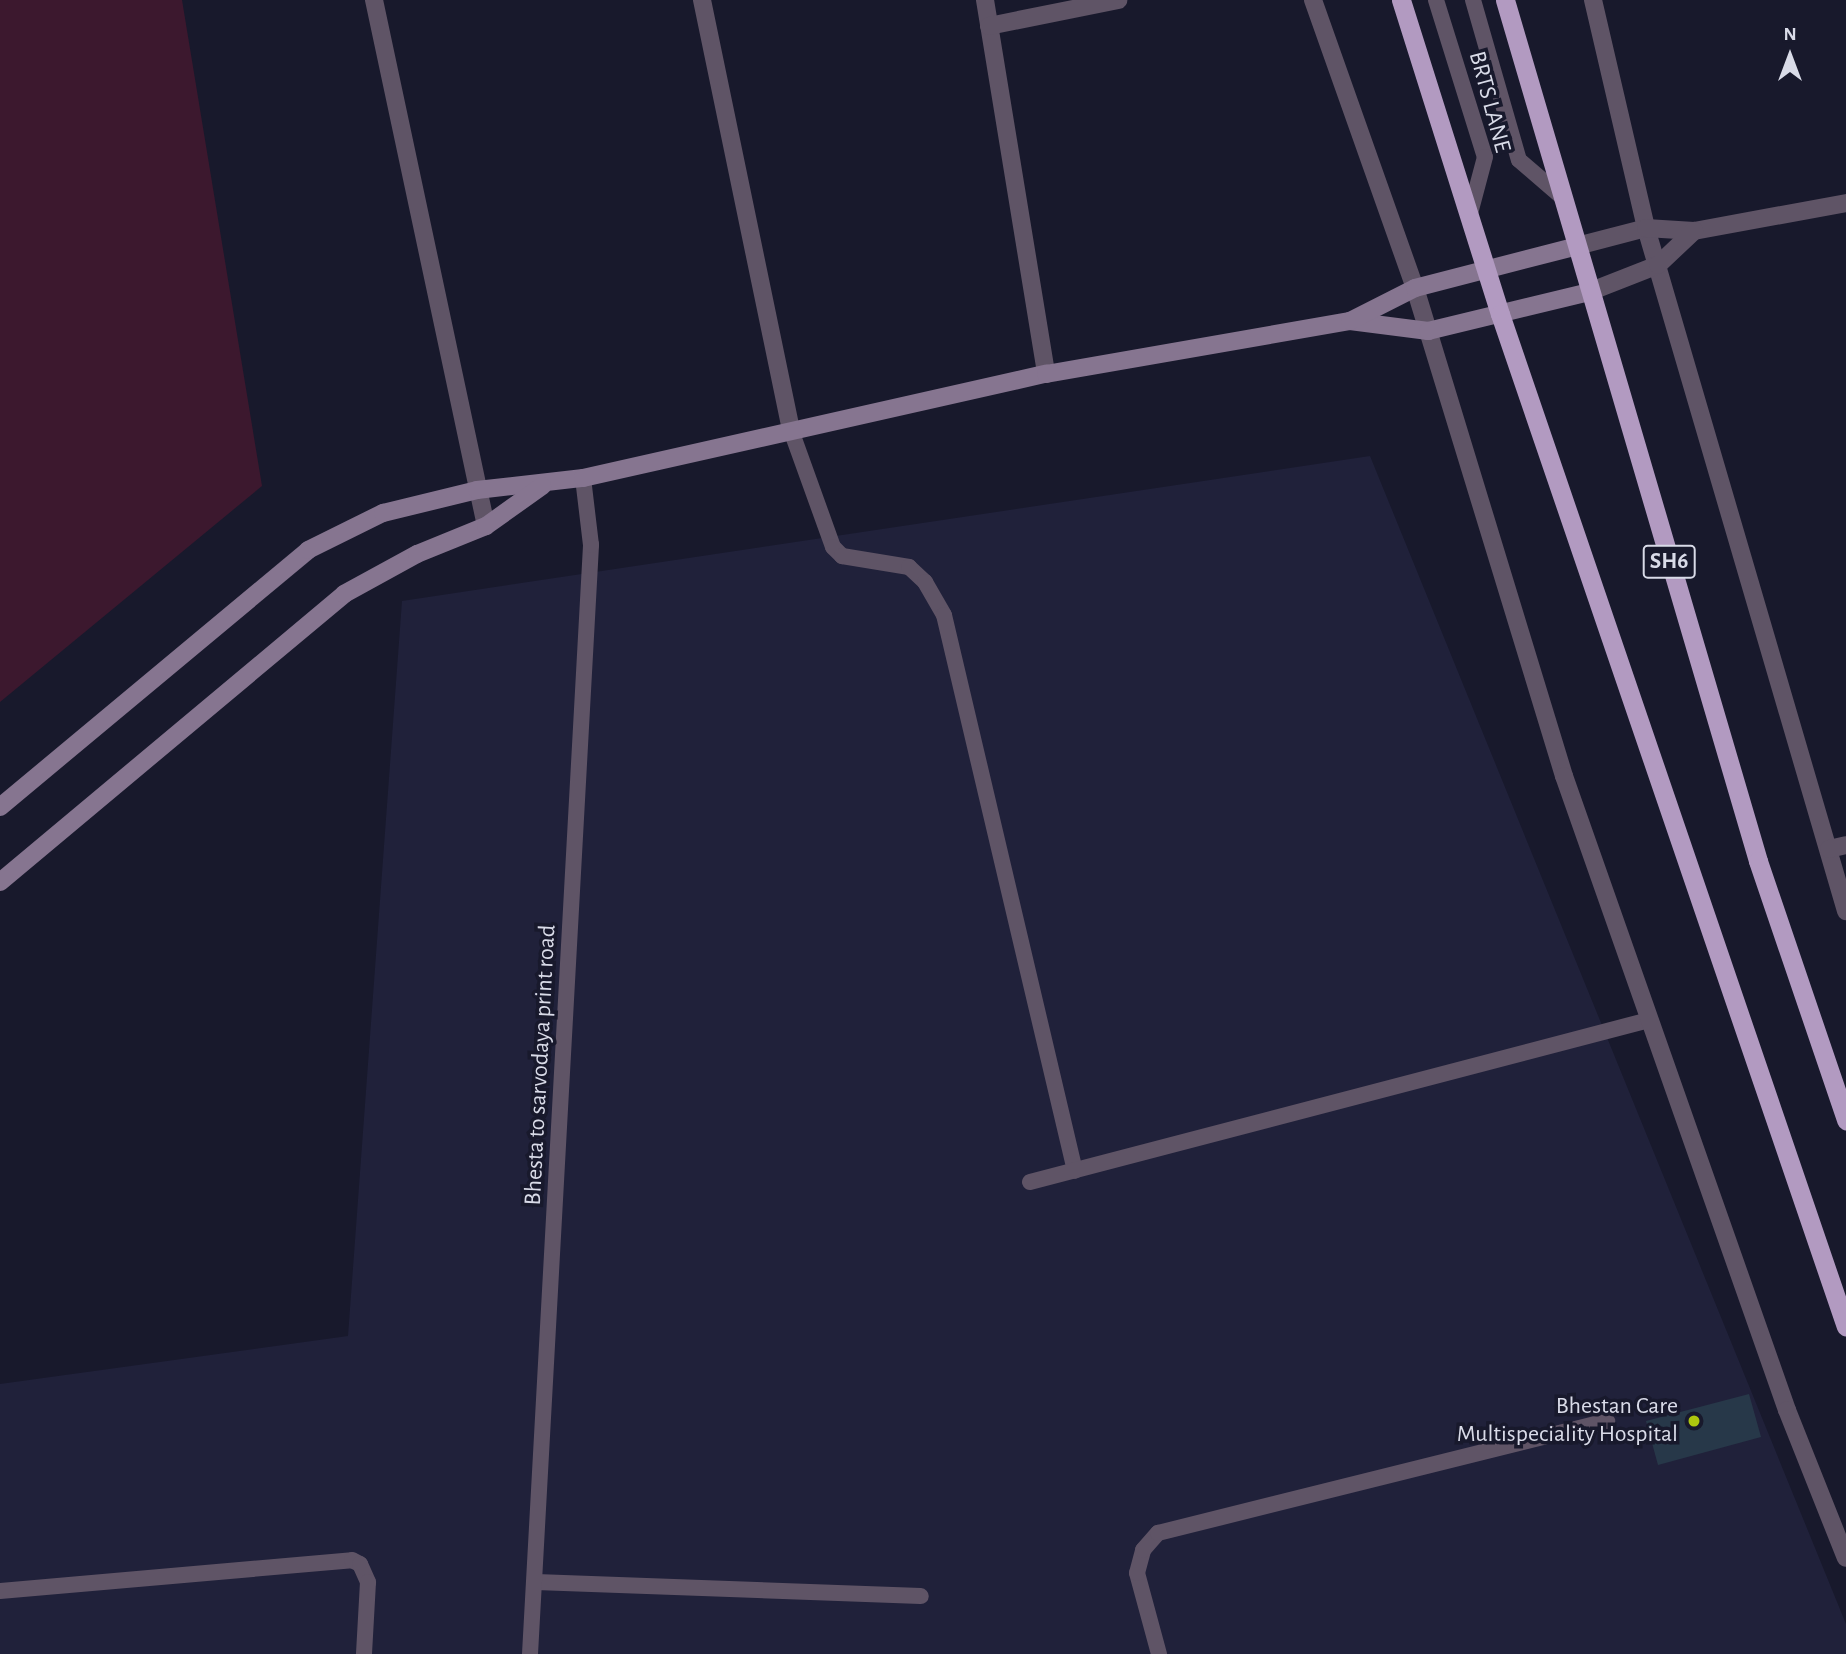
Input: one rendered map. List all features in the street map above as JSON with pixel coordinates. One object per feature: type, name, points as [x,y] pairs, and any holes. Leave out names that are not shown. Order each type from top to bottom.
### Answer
[{"type":"highway","points":[[1401,0],[1500,314],[1846,1326]]},
{"type":"highway","name":"SH6","points":[[1505,0],[1758,861],[1846,1120]]},
{"type":"main road","points":[[0,807],[307,550],[383,513],[477,490],[542,486],[583,478],[1046,374],[1350,321],[1415,288],[1577,246]]},
{"type":"main road","points":[[1350,321],[1428,331],[1589,292]]},
{"type":"main road","points":[[0,882],[344,594],[417,554],[486,526],[542,486]]},
{"type":"street","points":[[374,0],[486,526]]},
{"type":"street","points":[[702,0],[792,433]]},
{"type":"street","points":[[985,0],[1046,374]]},
{"type":"street","points":[[989,26],[1118,0]]},
{"type":"street","points":[[1313,0],[1415,288],[1563,776],[1787,1410],[1846,1558]]},
{"type":"street","points":[[1593,0],[1646,228],[1837,847],[1846,911]]},
{"type":"street","points":[[1577,246],[1646,228],[1694,231],[1846,203]]},
{"type":"street","points":[[1589,292],[1658,265],[1694,231]]},
{"type":"lane","name":"BRTS LANE","points":[[1436,0],[1485,157],[1469,216]]},
{"type":"lane","points":[[1473,0],[1519,160],[1562,197]]},
{"type":"lane","points":[[792,433],[833,547],[842,556],[909,567],[925,582],[944,615],[1074,1171]]},
{"type":"lane","name":"Bhesta to sarvodaya print road","points":[[530,1654],[591,545],[583,478]]},
{"type":"lane","points":[[1030,1182],[1649,1020]]},
{"type":"lane","points":[[1159,1654],[1137,1573],[1143,1550],[1158,1533],[1607,1421]]},
{"type":"lane","points":[[0,1591],[352,1560],[360,1564],[368,1582],[364,1654]]},
{"type":"lane","points":[[536,1581],[921,1596]]},
{"type":"shaded area","points":[[0,0],[182,0],[262,486],[0,702]]},
{"type":"shaded area","points":[[1370,456],[1846,1624],[1846,1654],[0,1654],[0,1384],[348,1336],[402,601]]},
{"type":"building","points":[[1749,1394],[1761,1437],[1658,1465],[1646,1421]]},
{"type":"place","name":"Bhestan Care Multispeciality Hospital","points":[[1694,1421]]}]
